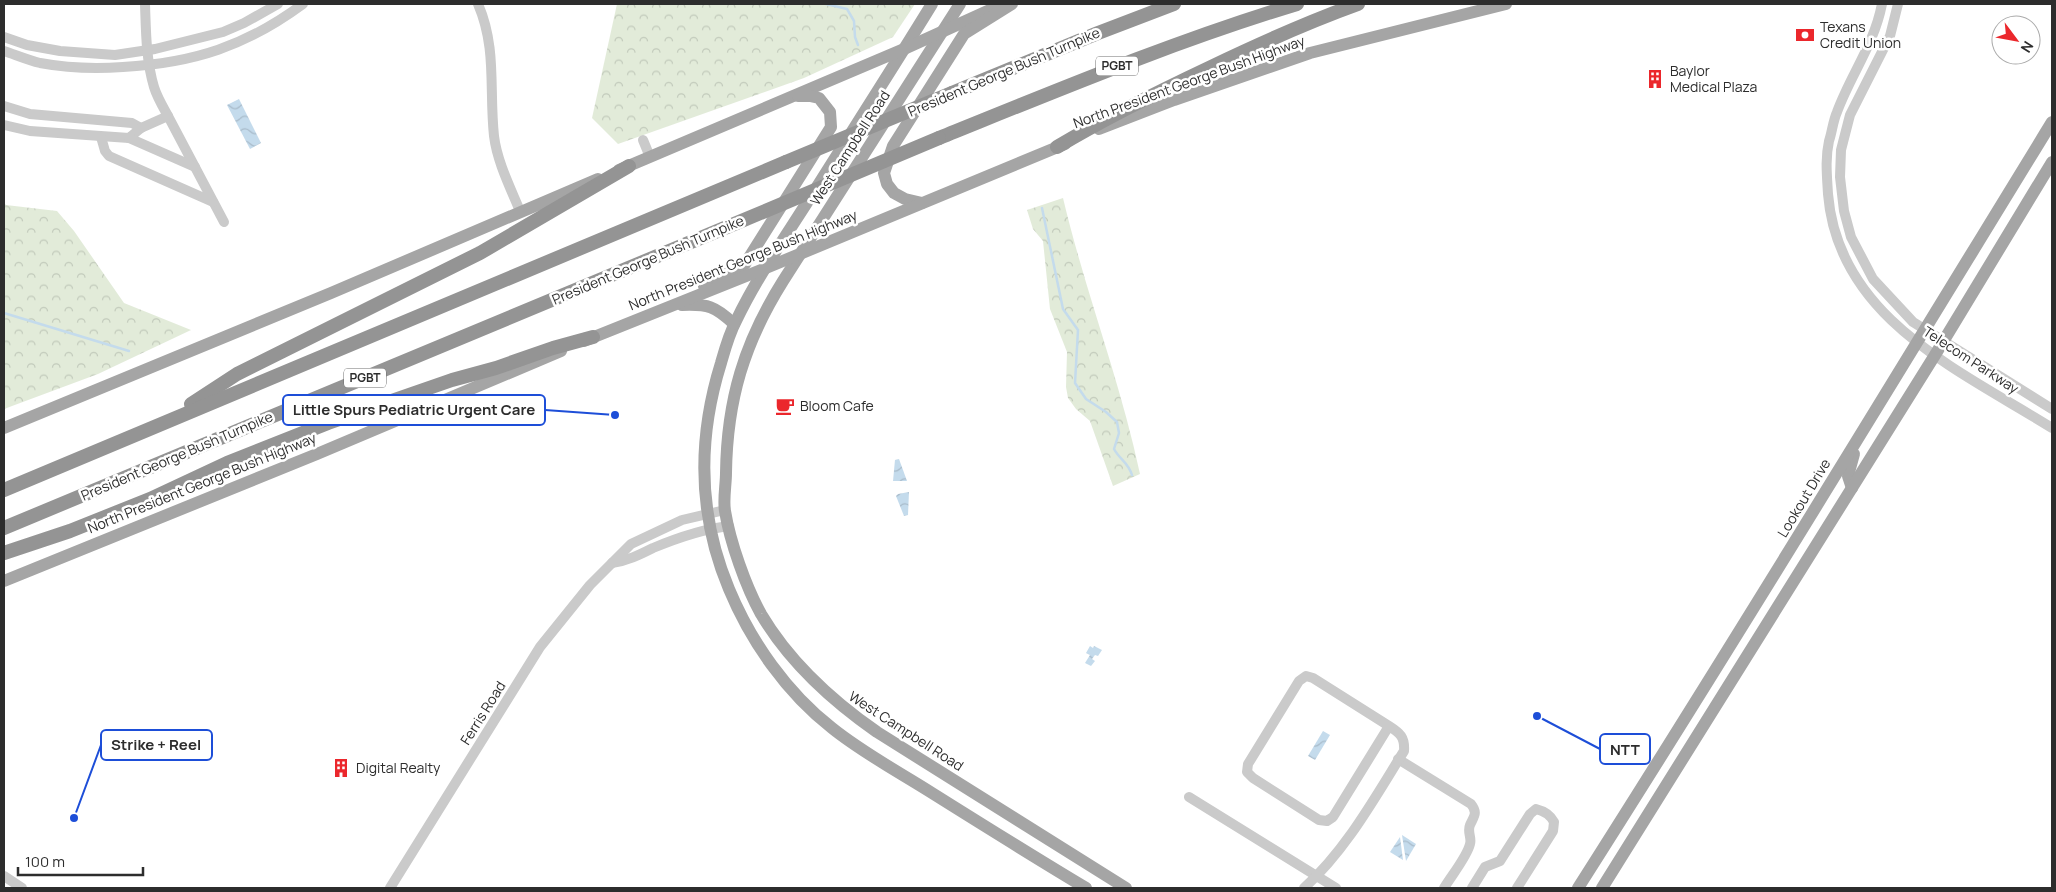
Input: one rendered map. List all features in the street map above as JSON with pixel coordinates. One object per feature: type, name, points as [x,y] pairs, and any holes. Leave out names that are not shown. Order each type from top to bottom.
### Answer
[{"type":"highway","name":"President George Bush Turnpike","points":[[4,490],[952,93],[1090,36],[1174,4]]},
{"type":"highway","name":"President George Bush Turnpike","points":[[4,528],[1129,61],[1235,23],[1297,4]]},
{"type":"highway","points":[[1056,147],[1106,118],[1264,42],[1358,4]]},
{"type":"highway","points":[[165,422],[237,374],[480,253],[629,166]]},
{"type":"highway","points":[[4,553],[70,531],[150,499],[227,463],[328,423],[452,380],[594,337]]},
{"type":"main road","name":"West Campbell Road","points":[[932,4],[766,268],[734,324],[717,375],[706,425],[704,462],[706,513],[722,574],[743,622],[755,642],[805,704],[832,728],[867,752],[1086,888]]},
{"type":"main road","name":"West Campbell Road","points":[[960,4],[769,303],[744,358],[728,429],[725,510],[751,595],[762,615],[793,658],[819,686],[843,708],[877,732],[1126,888]]},
{"type":"main road","points":[[4,428],[629,166],[904,49],[1003,4]]},
{"type":"main road","points":[[922,203],[905,199],[894,193],[887,184],[884,173],[893,146],[964,34],[1012,4]]},
{"type":"main road","name":"North President George Bush Highway","points":[[4,581],[317,454],[594,337],[766,268],[1120,120],[1310,53],[1506,4]]},
{"type":"main road","points":[[674,305],[744,264],[831,127],[830,112],[819,98],[810,96],[788,97]]},
{"type":"main road","name":"Lookout Drive","points":[[1578,888],[1715,673],[1917,342],[1969,261],[2052,122]]},
{"type":"main road","points":[[1602,888],[1935,355],[2052,162]]},
{"type":"main road","points":[[674,305],[710,306],[720,310],[734,324]]},
{"type":"main road","points":[[1852,488],[1848,476],[1863,431]]},
{"type":"main road","points":[[1613,833],[1629,844]]},
{"type":"street","points":[[145,4],[147,50],[154,89],[224,222]]},
{"type":"street","points":[[4,37],[27,45],[60,51],[115,55],[147,50],[223,32],[244,23],[278,4]]},
{"type":"street","points":[[4,51],[40,63],[97,69],[149,66],[195,58],[242,41],[282,20],[303,4]]},
{"type":"street","points":[[478,4],[490,39],[494,137],[498,155],[520,212]]},
{"type":"street","name":"Telecom Parkway","points":[[1882,4],[1879,21],[1870,45],[1836,113],[1826,162],[1832,224],[1846,261],[1859,283],[1874,302],[1894,323],[1917,342],[2052,428]]},
{"type":"street","name":"Telecom Parkway","points":[[1898,4],[1890,36],[1850,115],[1840,162],[1844,211],[1851,237],[1873,279],[1902,312],[1943,342],[2052,409]]},
{"type":"street","points":[[4,106],[30,114],[132,122],[141,128]]},
{"type":"street","points":[[30,114],[30,131]]},
{"type":"street","points":[[129,138],[141,128],[168,116]]},
{"type":"street","points":[[4,125],[30,131],[129,138],[195,167]]},
{"type":"street","points":[[101,137],[105,151],[109,156],[213,202]]},
{"type":"street","points":[[643,140],[650,157]]},
{"type":"street","points":[[1826,162],[1840,162]]},
{"type":"street","name":"Ferris Road","points":[[390,888],[540,647],[566,612],[631,544],[682,520],[725,510]]},
{"type":"street","points":[[612,563],[627,561],[654,548],[710,528],[729,526]]},
{"type":"street","points":[[1304,888],[1317,877],[1344,845],[1404,751],[1404,740],[1400,733],[1390,726],[1306,676],[1300,681],[1248,764],[1247,772],[1253,778],[1320,820],[1327,821],[1334,816],[1390,726]]},
{"type":"street","points":[[1398,759],[1471,804],[1475,809],[1475,816],[1470,826],[1469,834],[1471,841],[1468,849],[1444,888]]},
{"type":"street","points":[[1189,797],[1336,888]]},
{"type":"street","points":[[1472,888],[1485,867],[1500,861],[1530,814],[1536,809],[1551,816],[1554,822],[1552,830],[1517,888]]},
{"type":"street","points":[[4,876],[22,888]]},
{"type":"green space","points":[[617,4],[915,4],[893,37],[804,78],[618,144],[592,118]]},
{"type":"green space","points":[[1063,198],[1123,404],[1140,474],[1113,486],[1090,421],[1076,409],[1068,398],[1066,387],[1067,352],[1050,309],[1043,241],[1033,229],[1027,210]]},
{"type":"green space","points":[[4,203],[6,205],[57,211],[74,231],[124,303],[191,330],[98,374],[4,409]]},
{"type":"water","points":[[239,99],[261,143],[250,149],[227,105]]},
{"type":"water","points":[[899,459],[907,481],[893,481],[895,460]]},
{"type":"water","points":[[909,492],[908,515],[904,516],[896,496]]},
{"type":"water","points":[[1090,646],[1102,650],[1098,656],[1095,655],[1092,659],[1095,661],[1091,666],[1085,663],[1090,655],[1086,653]]},
{"type":"water","points":[[1323,731],[1330,735],[1315,760],[1308,756]]},
{"type":"water","points":[[1402,835],[1416,844],[1406,861]]},
{"type":"water","points":[[1400,837],[1403,860],[1390,852]]},
{"type":"waterway","points":[[826,4],[847,9],[854,21],[855,37],[858,45]]},
{"type":"waterway","points":[[1042,208],[1063,309],[1078,330],[1075,383],[1086,399],[1117,422],[1119,433],[1114,449],[1132,475]]},
{"type":"waterway","points":[[4,313],[129,351]]},
{"type":"place","name":"Texans Credit Union","points":[[1805,35]]},
{"type":"place","name":"Baylor Medical Plaza","points":[[1655,79]]},
{"type":"place","name":"Bloom Cafe","points":[[785,406]]},
{"type":"place","name":"Little Spurs Pediatric Urgent Care","points":[[615,415]]},
{"type":"place","name":"NTT","points":[[1537,716]]},
{"type":"place","name":"Digital Realty","points":[[341,768]]},
{"type":"place","name":"Strike + Reel","points":[[74,818]]}]
